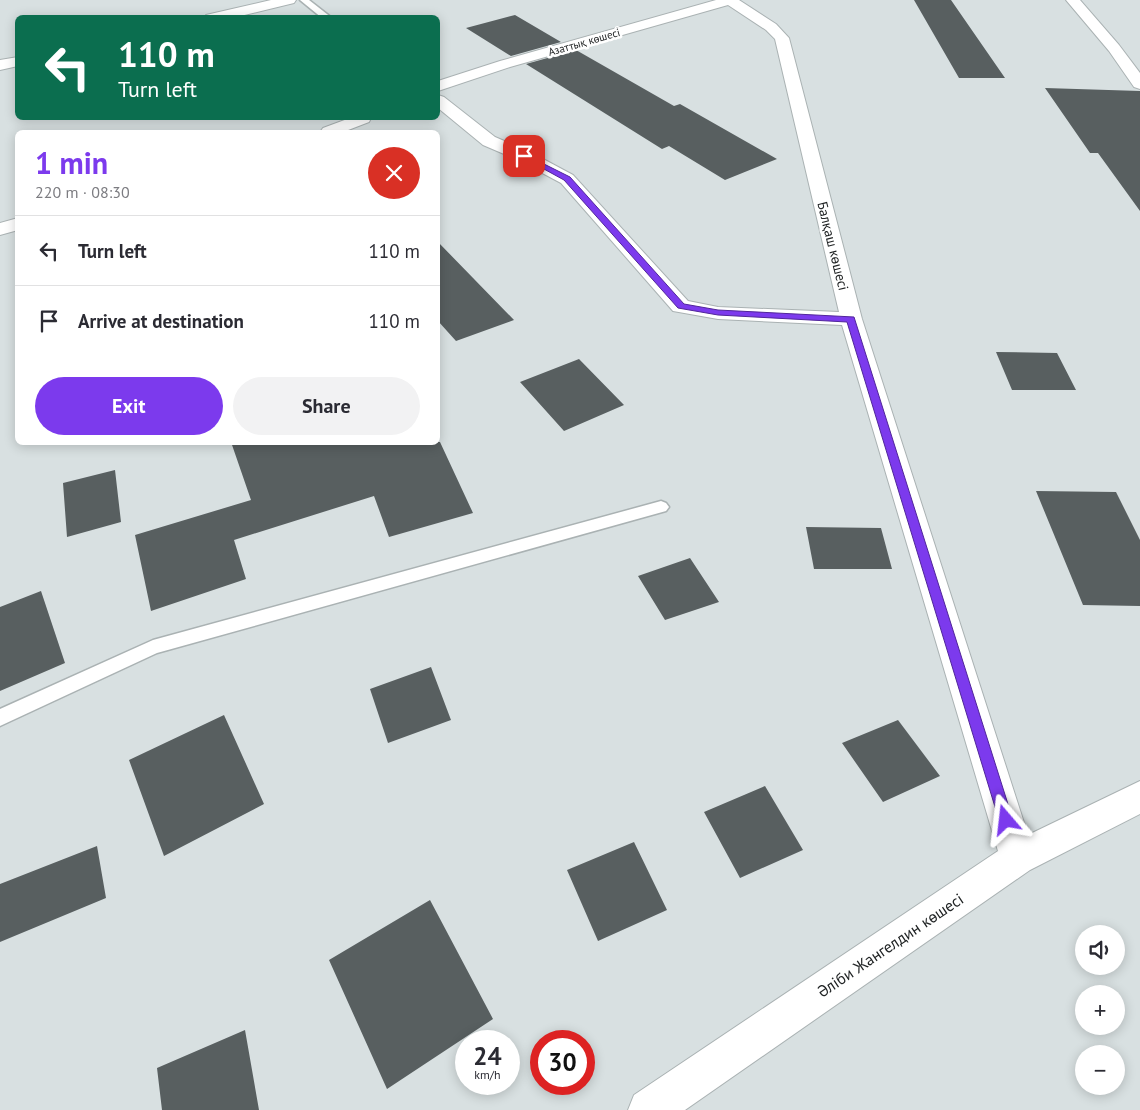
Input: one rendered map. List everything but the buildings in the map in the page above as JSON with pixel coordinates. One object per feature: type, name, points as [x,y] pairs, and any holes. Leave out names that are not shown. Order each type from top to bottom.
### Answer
[{"type":"street","points":[[224,15],[289,0]]},
{"type":"street","name":"Азаттық көшесі","points":[[440,85],[505,64],[730,0]]},
{"type":"street","name":"Балқаш көшесі","points":[[730,0],[771,27],[782,38],[851,319],[1018,858]]},
{"type":"street","points":[[1073,0],[1114,48],[1140,84]]},
{"type":"street","points":[[1114,48],[1131,48]]},
{"type":"street","points":[[0,65],[15,62]]},
{"type":"street","points":[[440,102],[489,141],[524,156],[567,179],[681,306],[718,313],[851,319]]},
{"type":"street","points":[[334,130],[358,120]]},
{"type":"street","points":[[0,229],[15,225]]},
{"type":"street","name":"Әліби Жангелдин көшесі","points":[[649,1110],[1018,858],[1140,797]]},
{"type":"lane","points":[[304,0],[324,15]]},
{"type":"lane","points":[[0,718],[153,647],[661,507]]},
{"type":"route","points":[[524,156],[567,179],[681,306],[718,313],[820,316],[851,319],[1006,820]]}]
